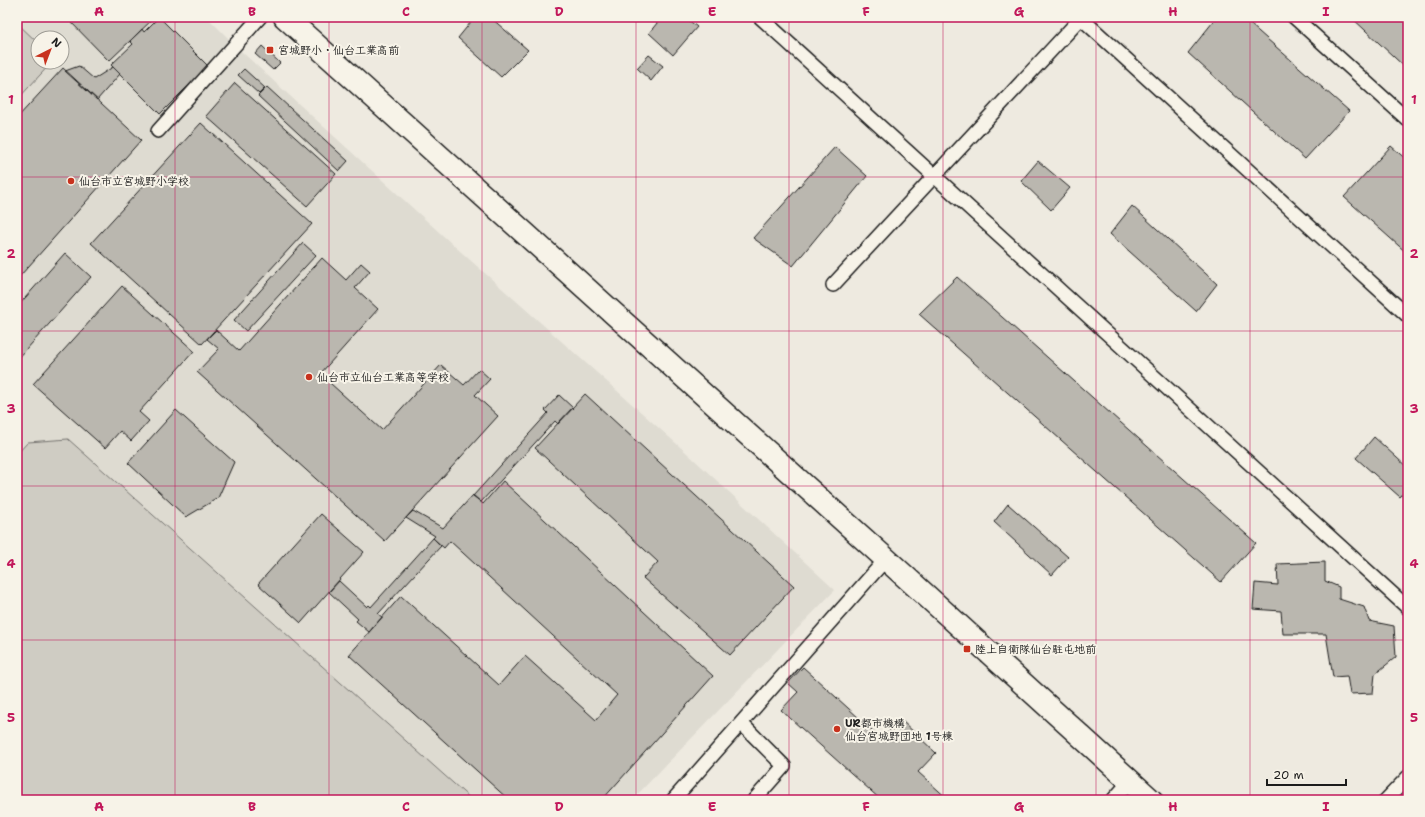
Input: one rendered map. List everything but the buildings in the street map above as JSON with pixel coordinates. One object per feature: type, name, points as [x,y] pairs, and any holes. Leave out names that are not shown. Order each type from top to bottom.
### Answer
[{"type":"street","points":[[285,17],[1151,800]]},
{"type":"lane","points":[[158,130],[260,17]]},
{"type":"lane","points":[[760,17],[1408,608]]},
{"type":"lane","points":[[833,284],[1082,17],[1408,316]]},
{"type":"lane","points":[[1294,17],[1408,120]]},
{"type":"lane","points":[[673,800],[886,559]]},
{"type":"lane","points":[[741,723],[784,766],[754,800]]},
{"type":"lane","points":[[1386,800],[1408,777]]},
{"type":"lane","points":[[1113,800],[1130,781]]},
{"type":"shaded area","name":"仙台市立仙台工業高等学校","points":[[17,17],[207,17],[242,52],[451,243],[688,454],[835,590],[632,800],[17,800]]},
{"type":"shaded area","points":[[17,23],[30,35],[30,70],[45,70],[17,100]]},
{"type":"shaded area","points":[[68,439],[472,800],[17,800],[17,454],[28,442]]},
{"type":"place","name":"宮城野小・仙台工業高前","points":[[270,50]]},
{"type":"place","name":"仙台市立宮城野小学校","points":[[71,181]]},
{"type":"place","name":"仙台市立仙台工業高等学校","points":[[309,377]]},
{"type":"place","name":"陸上自衛隊仙台駐屯地前","points":[[967,649]]},
{"type":"place","name":"UR都市機構 仙台宮城野団地 1号棟","points":[[837,729]]}]
